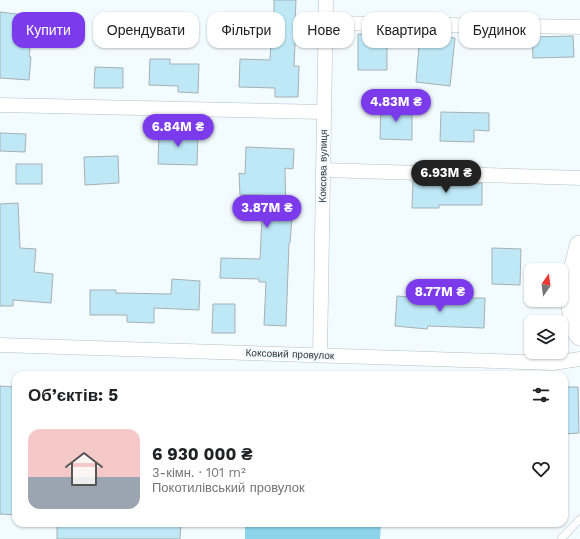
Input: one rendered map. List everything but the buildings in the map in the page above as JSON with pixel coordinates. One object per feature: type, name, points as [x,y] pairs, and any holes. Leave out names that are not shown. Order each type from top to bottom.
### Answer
[{"type":"main road","points":[[580,246],[572,279],[571,302],[580,335]]},
{"type":"street","name":"Коксова вулиця","points":[[326,0],[326,12]]},
{"type":"street","points":[[354,23],[580,27]]},
{"type":"street","name":"Коксова вулиця","points":[[320,356],[325,48]]},
{"type":"street","points":[[0,105],[324,112]]},
{"type":"street","points":[[323,170],[580,178]]},
{"type":"street","name":"Коксовий провулок","points":[[0,345],[552,363],[580,359]]},
{"type":"lane","points":[[561,539],[580,519]]},
{"type":"shaded area","points":[[245,527],[381,527],[380,539],[245,539]]}]
